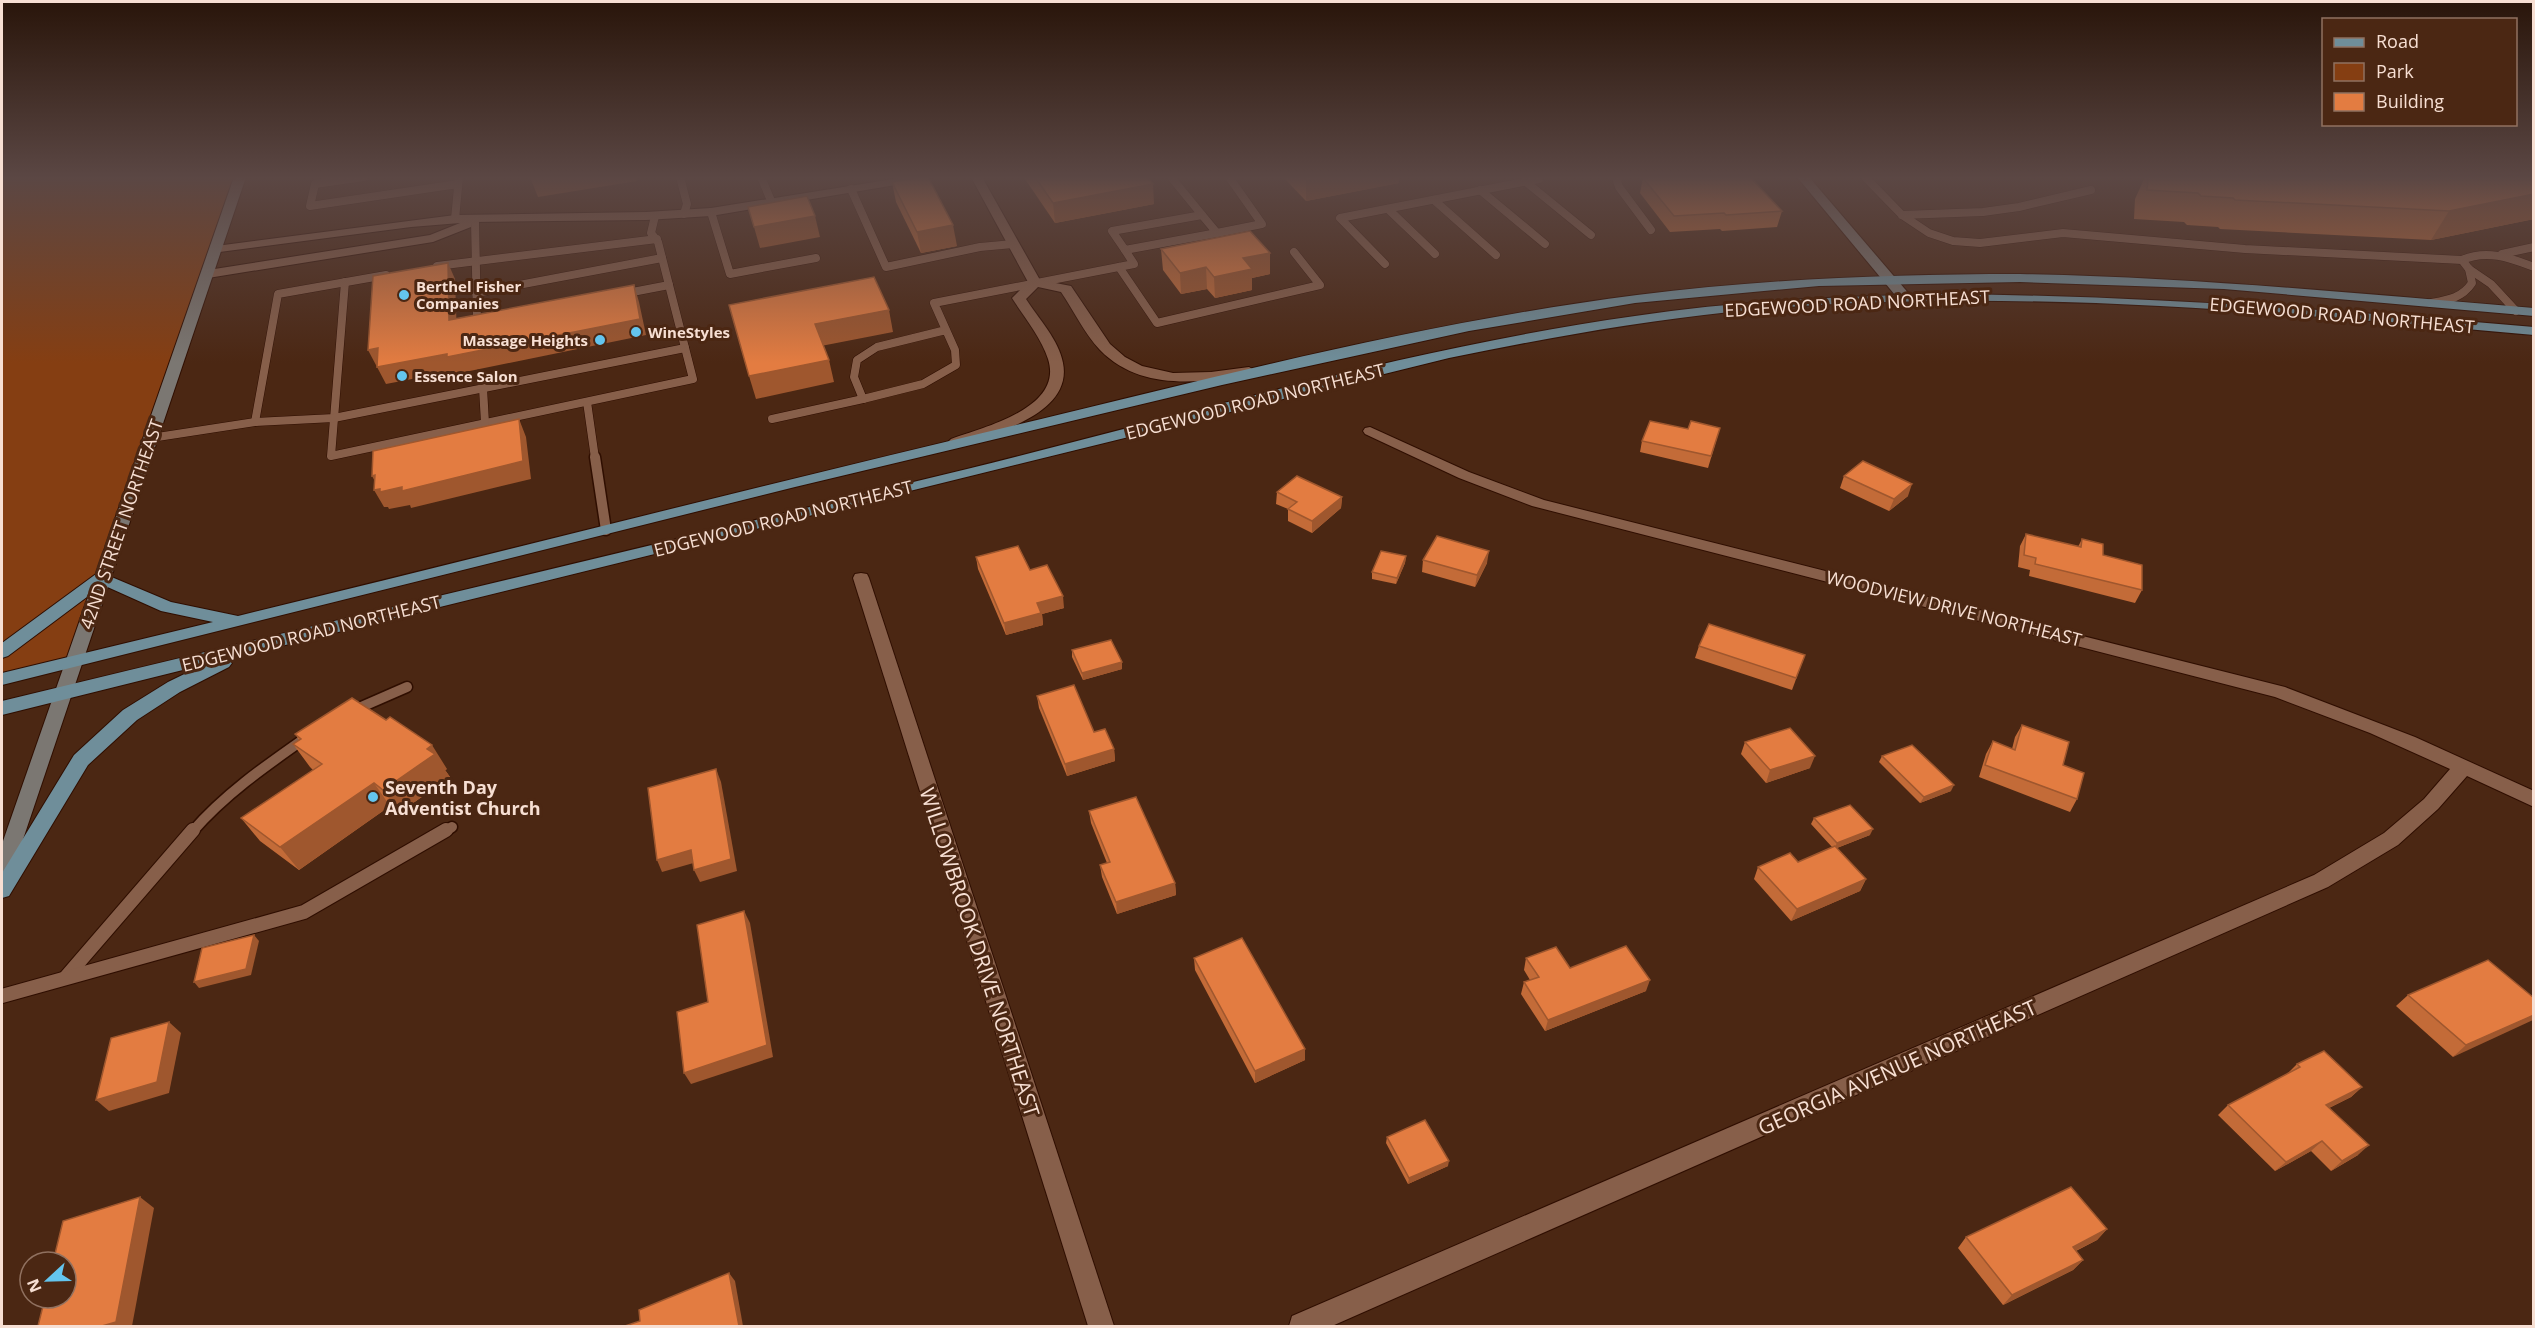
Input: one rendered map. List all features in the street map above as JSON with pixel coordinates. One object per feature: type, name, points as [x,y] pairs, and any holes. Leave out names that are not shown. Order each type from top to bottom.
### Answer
[{"type":"main road","name":"42ND STREET NORTHEAST","points":[[2,872],[220,239]]},
{"type":"main road","points":[[1856,239],[1905,298]]},
{"type":"main road","name":"EDGEWOOD ROAD NORTHEAST","points":[[2,679],[944,446],[1287,365],[1509,317],[1616,301],[1717,290],[1891,279],[2123,280],[2534,312]]},
{"type":"main road","name":"EDGEWOOD ROAD NORTHEAST","points":[[2,708],[1387,368],[1512,341],[1639,320],[1728,308],[1905,298],[2013,296],[2133,300],[2534,331]]},
{"type":"main road","points":[[2431,322],[2509,318],[2516,311]]},
{"type":"main road","points":[[2,652],[102,578],[167,607],[238,621]]},
{"type":"main road","points":[[2,890],[81,760],[89,752],[130,715],[174,687],[199,673],[276,641]]},
{"type":"street","points":[[216,250],[296,239]]},
{"type":"street","points":[[208,274],[427,239]]},
{"type":"street","points":[[1010,239],[1035,283],[1066,289],[1104,346],[1123,364],[1153,376],[1197,379],[1287,365]]},
{"type":"street","points":[[944,446],[1016,421],[1046,401],[1058,380],[1056,361],[1018,298],[1035,283]]},
{"type":"street","name":"WOODVIEW DRIVE NORTHEAST","points":[[1370,431],[1464,475],[1538,503],[2279,692],[2396,735],[2534,800]]},
{"type":"street","name":"WILLOWBROOK DRIVE NORTHEAST","points":[[861,578],[1101,1326]]},
{"type":"street","name":"GEORGIA AVENUE NORTHEAST","points":[[1302,1326],[2321,881],[2391,839],[2431,804],[2464,766]]},
{"type":"lane","points":[[477,239],[475,260],[477,321],[488,319]]},
{"type":"lane","points":[[345,282],[331,456],[693,380],[657,239],[475,260],[428,268]]},
{"type":"lane","points":[[719,239],[730,274],[816,258]]},
{"type":"lane","points":[[873,239],[886,267],[980,247],[1013,244]]},
{"type":"lane","points":[[772,419],[929,382],[956,365],[955,350],[933,303],[1134,264],[1117,239]]},
{"type":"lane","points":[[1125,250],[1185,239]]},
{"type":"lane","points":[[1361,239],[1385,264]]},
{"type":"lane","points":[[1419,239],[1435,254]]},
{"type":"lane","points":[[1478,239],[1496,255]]},
{"type":"lane","points":[[1539,239],[1545,244]]},
{"type":"lane","points":[[1952,239],[1967,243],[2005,239]]},
{"type":"lane","points":[[2130,239],[2245,249],[2462,260],[2474,255],[2498,255],[2534,247]]},
{"type":"lane","points":[[1119,267],[1157,323],[1316,288],[1320,285],[1319,281],[1294,252]]},
{"type":"lane","points":[[2498,255],[2534,267]]},
{"type":"lane","points":[[476,293],[662,258]]},
{"type":"lane","points":[[2462,260],[2469,269],[2491,284],[2516,311]]},
{"type":"lane","points":[[2431,303],[2456,298],[2468,291],[2472,283],[2469,269]]},
{"type":"lane","points":[[255,422],[278,294],[393,274]]},
{"type":"lane","points":[[612,296],[669,285]]},
{"type":"lane","points":[[863,399],[854,377],[856,360],[877,347],[946,330]]},
{"type":"lane","points":[[151,438],[255,422],[334,418],[685,348]]},
{"type":"lane","points":[[483,388],[485,423]]},
{"type":"lane","points":[[588,402],[606,530]]},
{"type":"lane","points":[[337,719],[356,708],[407,687]]},
{"type":"lane","points":[[66,977],[206,815],[249,778],[318,730]]},
{"type":"lane","points":[[2,996],[304,912],[452,827]]},
{"type":"green space","points":[[2,239],[219,239],[73,662],[2,679]]},
{"type":"building","points":[[1211,239],[1257,239],[1270,253],[1243,258],[1252,269],[1214,277],[1206,267],[1180,273],[1161,249]]},
{"type":"building","points":[[448,263],[449,320],[634,285],[640,319],[447,357],[447,354],[377,367],[378,348],[368,350],[373,276]]},
{"type":"building","points":[[874,277],[889,310],[815,324],[829,360],[749,376],[729,305]]},
{"type":"building","points":[[519,419],[523,461],[402,491],[402,487],[380,492],[380,489],[374,490],[373,451]]},
{"type":"building","points":[[1650,421],[1688,429],[1691,421],[1720,428],[1711,456],[1642,441]]},
{"type":"building","points":[[1863,461],[1912,484],[1894,499],[1844,476]]},
{"type":"building","points":[[1297,476],[1342,497],[1312,521],[1288,509],[1297,502],[1277,492]]},
{"type":"building","points":[[2026,534],[2081,547],[2082,539],[2103,544],[2103,555],[2142,565],[2142,590],[2035,564],[2036,558],[2024,555]]},
{"type":"building","points":[[1437,536],[1489,551],[1477,575],[1423,560]]},
{"type":"building","points":[[1018,546],[1030,570],[1047,565],[1063,596],[1037,603],[1041,613],[1004,623],[976,557]]},
{"type":"building","points":[[1381,551],[1406,556],[1397,578],[1372,572]]},
{"type":"building","points":[[1709,624],[1805,655],[1796,678],[1699,646]]},
{"type":"building","points":[[1111,640],[1122,662],[1082,673],[1072,650]]},
{"type":"building","points":[[1074,685],[1094,732],[1105,729],[1114,749],[1065,764],[1037,696]]},
{"type":"building","points":[[352,698],[386,720],[390,717],[432,745],[427,749],[435,754],[383,790],[374,783],[280,847],[241,818],[322,764],[293,744],[301,739],[295,734]]},
{"type":"building","points":[[2022,725],[2069,742],[2063,765],[2084,773],[2077,799],[1985,765],[1993,741],[2015,750]]},
{"type":"building","points":[[1790,728],[1815,756],[1770,770],[1745,742]]},
{"type":"building","points":[[1912,745],[1954,785],[1924,797],[1882,756]]},
{"type":"building","points":[[716,769],[731,859],[694,870],[691,850],[657,860],[648,788]]},
{"type":"building","points":[[1136,797],[1175,883],[1116,902],[1100,865],[1110,862],[1089,811]]},
{"type":"building","points":[[1850,805],[1873,829],[1837,843],[1814,818]]},
{"type":"building","points":[[1835,846],[1866,879],[1797,909],[1758,867],[1790,853],[1798,862]]},
{"type":"building","points":[[744,911],[767,1045],[684,1073],[677,1012],[708,1002],[697,925]]},
{"type":"building","points":[[254,935],[246,969],[194,982],[202,948]]},
{"type":"building","points":[[1242,938],[1305,1049],[1255,1071],[1194,958]]},
{"type":"building","points":[[1626,946],[1650,980],[1548,1020],[1524,982],[1539,977],[1526,958],[1556,947],[1570,968]]},
{"type":"building","points":[[2488,960],[2534,998],[2534,1015],[2466,1045],[2408,995]]},
{"type":"building","points":[[169,1022],[157,1082],[96,1100],[111,1038]]},
{"type":"building","points":[[2324,1051],[2362,1087],[2326,1105],[2369,1145],[2342,1161],[2322,1141],[2286,1162],[2228,1105],[2300,1067],[2297,1064]]},
{"type":"building","points":[[1425,1120],[1449,1161],[1409,1178],[1387,1137]]},
{"type":"building","points":[[2071,1187],[2107,1229],[2073,1247],[2083,1260],[2012,1295],[1966,1237]]},
{"type":"building","points":[[140,1197],[116,1322],[102,1326],[38,1326],[42,1310],[78,1310],[78,1250],[56,1250],[63,1221]]},
{"type":"building","points":[[729,1273],[739,1326],[625,1326],[640,1321],[639,1310]]},
{"type":"place","name":"Berthel Fisher Companies","points":[[404,295]]},
{"type":"place","name":"WineStyles","points":[[636,332]]},
{"type":"place","name":"Massage Heights","points":[[600,340]]},
{"type":"place","name":"Essence Salon","points":[[402,376]]},
{"type":"place","name":"Seventh Day Adventist Church","points":[[373,797]]}]
